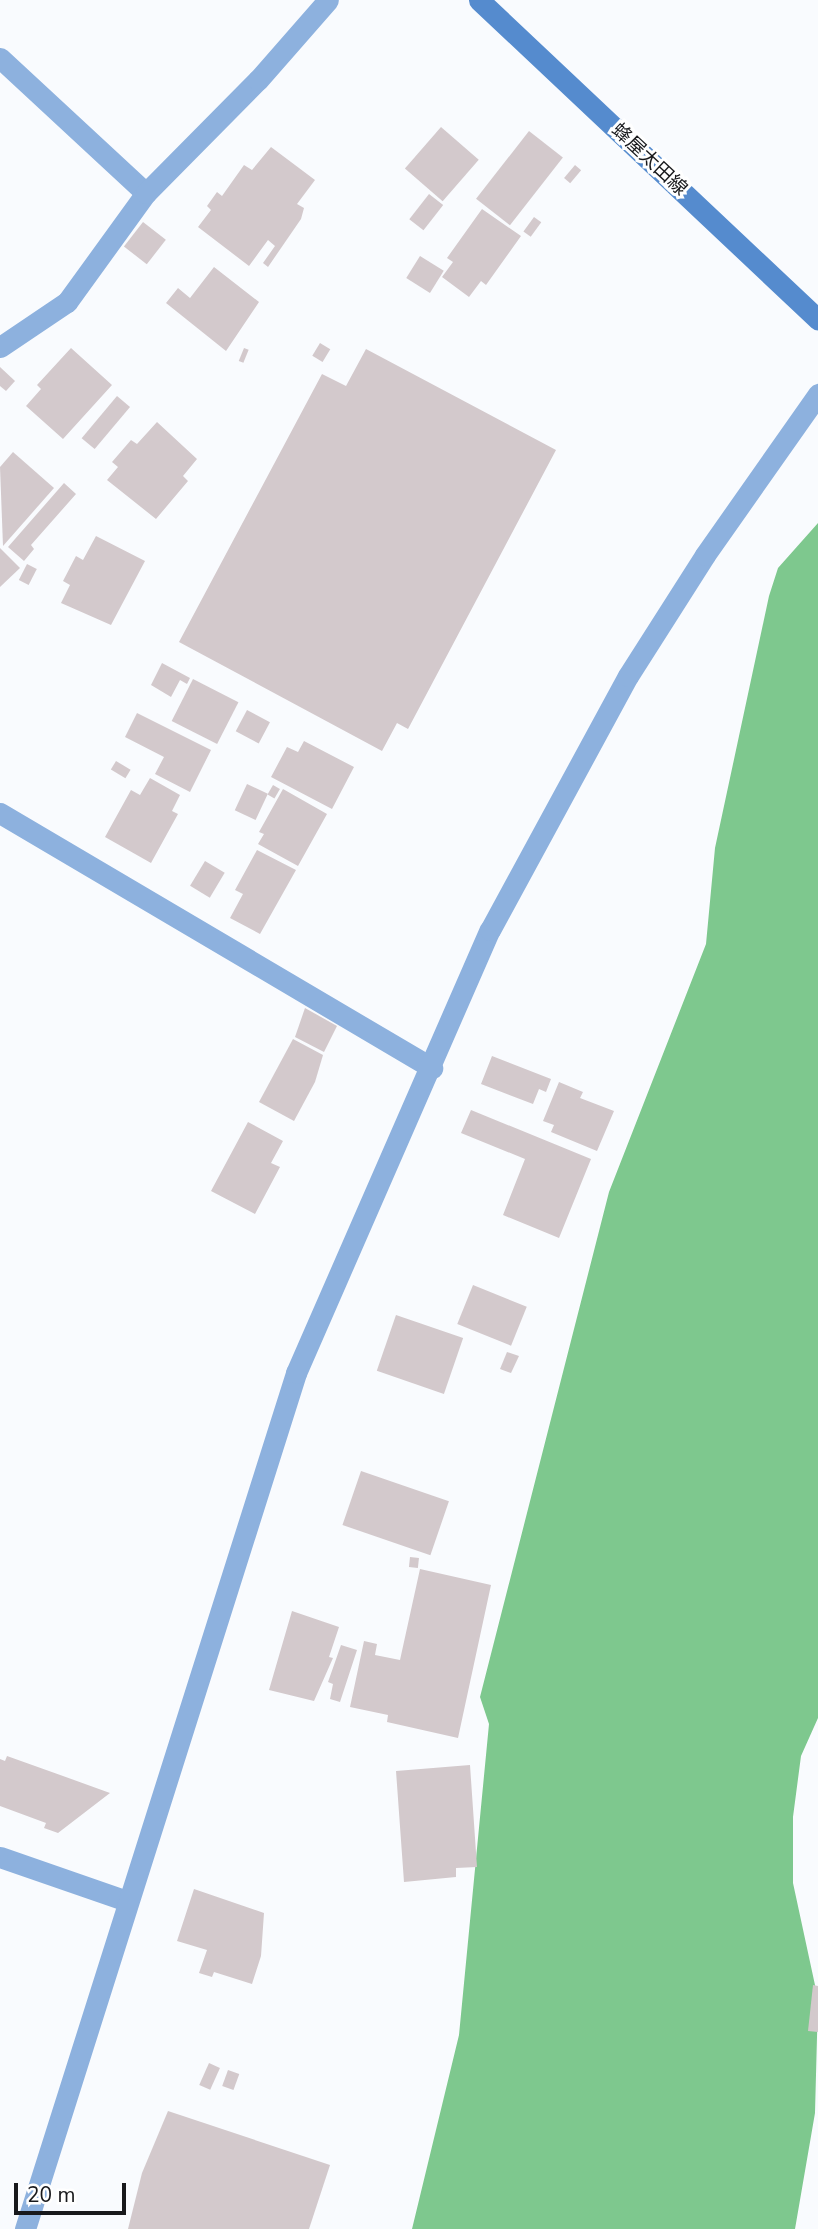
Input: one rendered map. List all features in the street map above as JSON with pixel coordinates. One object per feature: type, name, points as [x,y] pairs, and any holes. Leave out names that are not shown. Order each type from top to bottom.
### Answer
[{"type":"main road","name":"蜂屋太田線","points":[[480,0],[818,320]]},
{"type":"street","points":[[0,347],[67,302],[146,193],[258,80],[328,0]]},
{"type":"street","points":[[0,58],[146,193]]},
{"type":"street","points":[[25,2229],[296,1373],[432,1068],[490,930],[628,676],[705,555],[818,394]]},
{"type":"street","points":[[0,813],[432,1068]]},
{"type":"street","points":[[0,1857],[127,1901]]},
{"type":"green space","points":[[818,523],[818,1718],[801,1756],[793,1817],[793,1883],[818,1999],[815,2113],[795,2229],[412,2229],[459,2035],[489,1724],[480,1697],[609,1192],[706,944],[715,848],[769,596],[778,568]]},
{"type":"building","points":[[441,127],[479,160],[443,201],[405,169]]},
{"type":"building","points":[[529,131],[563,157],[510,225],[476,199]]},
{"type":"building","points":[[271,147],[315,180],[297,204],[304,208],[301,219],[268,267],[263,263],[275,246],[268,240],[249,266],[198,227],[211,210],[207,206],[217,192],[222,196],[244,165],[252,170]]},
{"type":"building","points":[[575,165],[581,170],[570,183],[564,178]]},
{"type":"building","points":[[429,194],[443,205],[423,230],[409,219]]},
{"type":"building","points":[[482,209],[521,236],[486,285],[481,281],[469,297],[442,277],[453,262],[447,258]]},
{"type":"building","points":[[534,217],[541,222],[531,237],[523,232]]},
{"type":"building","points":[[143,222],[166,240],[147,264],[124,246]]},
{"type":"building","points":[[420,256],[444,271],[430,293],[406,278]]},
{"type":"building","points":[[214,267],[259,302],[226,351],[166,303],[178,288],[190,298]]},
{"type":"building","points":[[320,343],[330,349],[323,362],[312,356]]},
{"type":"building","points":[[71,348],[112,385],[63,439],[26,406],[41,389],[37,385]]},
{"type":"building","points":[[244,348],[249,350],[243,363],[239,361]]},
{"type":"building","points":[[366,349],[556,450],[408,729],[397,723],[382,751],[179,642],[322,374],[346,386]]},
{"type":"building","points":[[0,367],[15,381],[6,391],[0,386]]},
{"type":"building","points":[[117,396],[130,407],[95,449],[82,438]]},
{"type":"building","points":[[157,422],[197,459],[183,476],[188,481],[156,519],[107,480],[118,467],[112,462],[131,440],[137,444]]},
{"type":"building","points":[[13,452],[54,488],[3,546],[0,467]]},
{"type":"building","points":[[64,483],[76,494],[31,545],[34,549],[24,561],[8,547]]},
{"type":"building","points":[[96,536],[145,561],[111,625],[61,603],[70,585],[63,581],[76,556],[83,560]]},
{"type":"building","points":[[0,548],[20,568],[0,587]]},
{"type":"building","points":[[27,564],[37,569],[29,585],[19,580]]},
{"type":"building","points":[[162,663],[190,678],[187,684],[180,680],[171,697],[151,685]]},
{"type":"building","points":[[193,679],[238,702],[217,744],[172,721]]},
{"type":"building","points":[[247,710],[270,722],[259,743],[236,731]]},
{"type":"building","points":[[137,713],[211,750],[190,792],[155,774],[164,757],[125,737]]},
{"type":"building","points":[[304,741],[354,767],[332,809],[271,777],[287,747],[298,752]]},
{"type":"building","points":[[116,761],[131,770],[125,778],[111,770]]},
{"type":"building","points":[[150,778],[180,795],[172,811],[178,814],[151,863],[105,837],[131,790],[140,795]]},
{"type":"building","points":[[247,784],[268,794],[256,820],[235,810]]},
{"type":"building","points":[[273,785],[280,789],[274,799],[268,795]]},
{"type":"building","points":[[283,789],[327,814],[298,866],[258,844],[264,834],[259,832]]},
{"type":"building","points":[[257,850],[296,870],[260,934],[230,918],[243,894],[235,890]]},
{"type":"building","points":[[205,861],[225,873],[210,898],[190,886]]},
{"type":"building","points":[[305,1008],[337,1026],[324,1052],[295,1037]]},
{"type":"building","points":[[293,1039],[323,1055],[315,1082],[294,1121],[259,1102]]},
{"type":"building","points":[[492,1056],[551,1079],[546,1092],[539,1089],[533,1104],[481,1084]]},
{"type":"building","points":[[559,1082],[583,1092],[580,1098],[614,1111],[597,1151],[551,1132],[554,1125],[543,1121]]},
{"type":"building","points":[[471,1110],[591,1159],[559,1238],[503,1215],[525,1159],[461,1133]]},
{"type":"building","points":[[248,1122],[283,1141],[271,1163],[280,1167],[255,1214],[211,1191]]},
{"type":"building","points":[[473,1285],[527,1307],[511,1346],[457,1324]]},
{"type":"building","points":[[396,1315],[463,1338],[444,1394],[377,1371]]},
{"type":"building","points":[[507,1352],[519,1356],[511,1373],[500,1369]]},
{"type":"building","points":[[361,1471],[449,1501],[430,1555],[342,1525]]},
{"type":"building","points":[[410,1557],[419,1558],[418,1568],[409,1567]]},
{"type":"building","points":[[420,1569],[491,1585],[458,1738],[387,1722],[388,1715],[350,1707],[364,1641],[377,1644],[375,1655],[400,1660]]},
{"type":"building","points":[[292,1611],[339,1627],[329,1657],[333,1658],[314,1701],[269,1690]]},
{"type":"building","points":[[341,1645],[357,1650],[340,1702],[330,1699],[333,1684],[328,1682]]},
{"type":"building","points":[[7,1756],[110,1793],[58,1833],[44,1828],[46,1823],[0,1806],[0,1759],[5,1761]]},
{"type":"building","points":[[470,1765],[477,1867],[456,1868],[456,1877],[404,1882],[396,1771]]},
{"type":"building","points":[[194,1889],[264,1913],[261,1956],[252,1984],[214,1972],[212,1977],[199,1973],[207,1950],[177,1941]]},
{"type":"building","points":[[813,1985],[818,1986],[818,2032],[808,2031]]},
{"type":"building","points":[[209,2063],[220,2068],[210,2090],[199,2085]]},
{"type":"building","points":[[228,2070],[239,2074],[233,2090],[222,2086]]},
{"type":"building","points":[[168,2111],[330,2165],[309,2229],[128,2229],[142,2173]]}]
